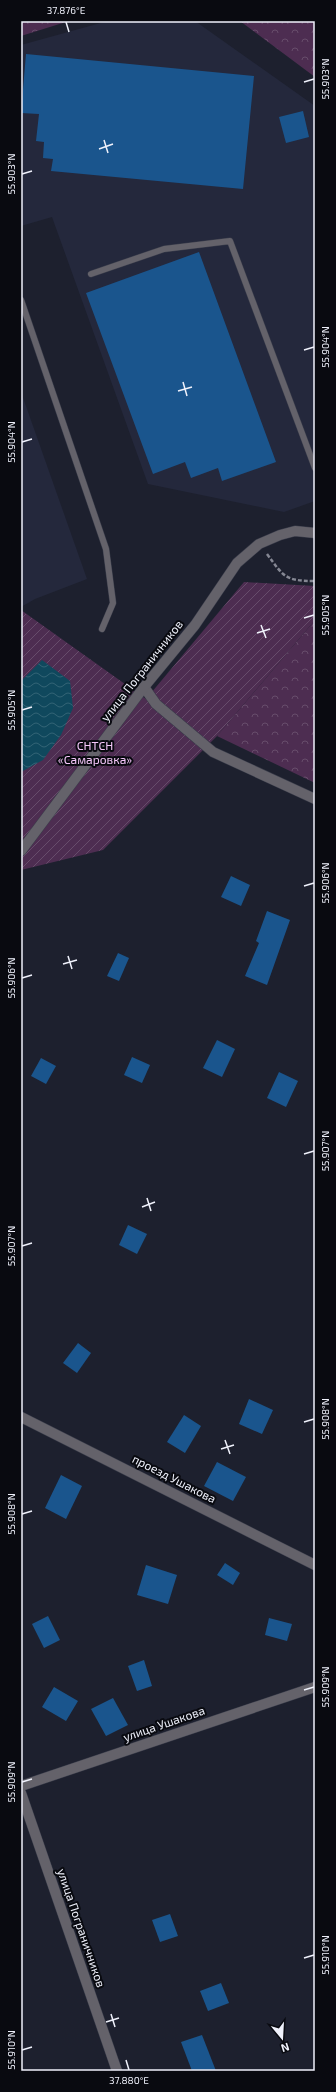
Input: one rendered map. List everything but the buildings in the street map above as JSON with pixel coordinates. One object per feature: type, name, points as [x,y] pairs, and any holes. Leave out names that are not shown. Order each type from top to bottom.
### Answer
[{"type":"street","name":"улица Пограничников","points":[[21,851],[144,687],[195,625],[237,563],[259,544],[280,535],[295,531],[315,533]]},
{"type":"street","points":[[144,687],[156,704],[213,752],[315,799]]},
{"type":"street","name":"проезд Ушакова","points":[[21,1417],[315,1565]]},
{"type":"street","name":"улица Ушакова","points":[[21,1786],[315,1687]]},
{"type":"street","name":"улица Пограничников","points":[[21,1793],[117,2071]]},
{"type":"lane","points":[[91,274],[164,249],[230,240],[315,468]]},
{"type":"lane","points":[[21,300],[106,549],[113,603],[102,629]]},
{"type":"path","points":[[259,544],[283,576],[301,581],[315,581]]},
{"type":"shaded area","points":[[108,21],[195,21],[315,106],[315,501],[284,512],[148,484],[52,217],[21,226],[21,45]]},
{"type":"shaded area","points":[[21,392],[87,579],[35,599],[21,607]]},
{"type":"green space","points":[[21,21],[69,21],[21,36]]},
{"type":"green space","points":[[240,21],[315,21],[315,77]]},
{"type":"green space","name":"СНТСН «Самаровка»","points":[[244,582],[315,586],[315,620],[217,736],[103,850],[21,870],[21,610],[146,699]]},
{"type":"green space","points":[[315,620],[315,783],[217,736]]},
{"type":"water","points":[[42,660],[70,681],[73,708],[61,735],[43,760],[21,772],[21,681]]}]
